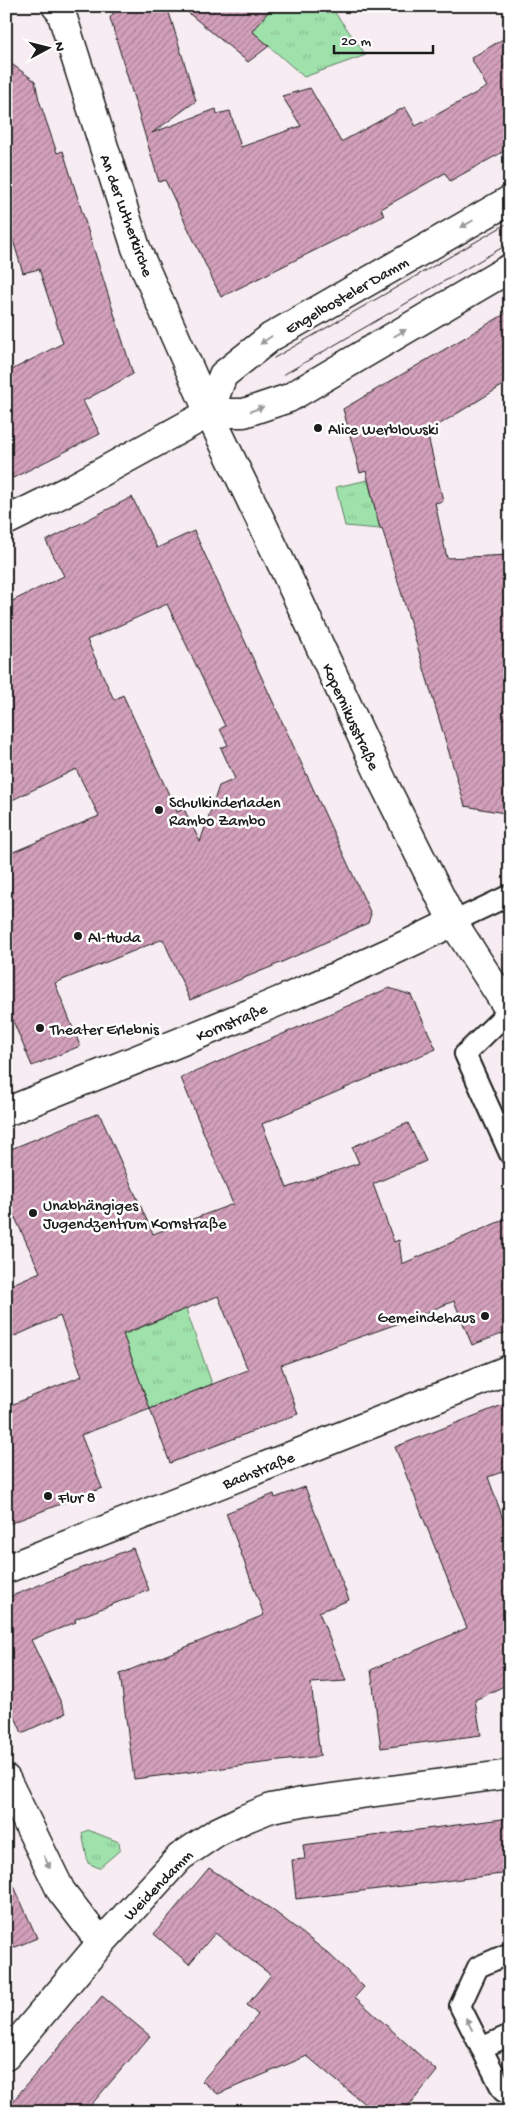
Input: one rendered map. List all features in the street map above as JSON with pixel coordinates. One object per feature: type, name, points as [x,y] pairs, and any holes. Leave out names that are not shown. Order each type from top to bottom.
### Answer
[{"type":"street","name":"An der Lutherkirche","points":[[61,8],[136,248],[209,413]]},
{"type":"street","name":"Engelbosteler Damm","points":[[209,413],[223,375],[271,337],[510,200]]},
{"type":"street","points":[[6,522],[73,488],[209,413],[244,413],[289,398],[510,268]]},
{"type":"street","name":"Kopernikusstraße","points":[[209,413],[383,782],[452,922],[509,1011]]},
{"type":"street","name":"Kornstraße","points":[[6,1112],[233,1021],[405,946],[452,922]]},
{"type":"street","name":"Bachstraße","points":[[6,1569],[510,1369]]},
{"type":"street","name":"Weidendamm","points":[[6,2056],[101,1943],[180,1857],[192,1847],[217,1832],[271,1808],[302,1802],[510,1774]]},
{"type":"street","points":[[6,1779],[16,1823],[61,1891],[101,1943]]},
{"type":"lane","points":[[452,922],[510,895]]},
{"type":"lane","points":[[509,1011],[465,1054],[510,1154]]},
{"type":"lane","points":[[510,1954],[478,1967],[460,2006],[503,2091],[510,2095]]},
{"type":"lane","points":[[481,2048],[510,2036]]},
{"type":"green space","points":[[263,6],[330,6],[366,55],[304,77],[252,31],[267,13]]},
{"type":"green space","points":[[368,480],[380,529],[345,526],[336,487]]},
{"type":"green space","points":[[186,1309],[212,1384],[150,1409],[123,1335]]},
{"type":"green space","points":[[88,1830],[119,1842],[120,1850],[99,1868],[88,1863],[82,1833]]},
{"type":"building","points":[[118,6],[167,6],[196,101],[152,133],[216,109],[217,114],[230,111],[241,147],[301,126],[282,96],[310,88],[341,142],[405,107],[416,126],[487,87],[471,58],[510,35],[510,148],[450,181],[445,173],[381,209],[384,216],[221,297],[165,180],[159,182],[110,18]]},
{"type":"building","points":[[180,6],[273,6],[252,31],[269,46],[248,62]]},
{"type":"building","points":[[6,60],[35,81],[39,100],[57,153],[63,151],[133,374],[83,401],[100,434],[13,478],[6,463],[6,373],[63,343],[39,269],[23,273],[6,217]]},
{"type":"building","points":[[510,311],[510,381],[427,432],[443,501],[435,503],[447,558],[510,555],[510,814],[465,806],[382,528],[380,529],[366,471],[360,473],[343,409]]},
{"type":"building","points":[[132,497],[157,548],[194,531],[371,914],[368,923],[271,967],[190,1000],[163,939],[55,983],[80,1046],[32,1066],[6,1004],[6,855],[99,816],[76,769],[6,803],[6,604],[64,576],[46,541]],"holes":[[[167,604],[225,726],[220,729],[228,745],[221,748],[235,779],[219,786],[200,842],[184,809],[177,812],[123,695],[114,700],[87,640]]]},
{"type":"building","points":[[389,988],[411,995],[436,1049],[262,1124],[287,1188],[359,1163],[352,1147],[408,1123],[426,1161],[373,1184],[394,1242],[399,1240],[402,1264],[510,1217],[510,1331],[472,1345],[454,1301],[405,1321],[281,1365],[298,1414],[170,1463],[150,1409],[81,1435],[102,1488],[6,1525],[6,1407],[82,1376],[60,1316],[6,1340],[6,1287],[40,1272],[6,1198],[6,1151],[99,1113],[153,1234],[233,1204],[181,1078]],"holes":[[[218,1296],[248,1370],[150,1409],[123,1334]]]},
{"type":"building","points":[[510,1402],[510,1469],[488,1477],[510,1538],[510,1683],[475,1700],[481,1735],[381,1748],[371,1670],[467,1628],[395,1447]]},
{"type":"building","points":[[305,1487],[349,1600],[319,1612],[346,1681],[311,1683],[320,1756],[134,1779],[120,1674],[264,1615],[226,1513],[274,1494],[275,1498]]},
{"type":"building","points":[[133,1548],[149,1590],[75,1619],[76,1622],[31,1640],[66,1713],[22,1733],[6,1696],[6,1591],[9,1597]]},
{"type":"building","points":[[510,1818],[510,1873],[296,1899],[292,1860],[305,1859],[303,1845]]},
{"type":"building","points":[[6,1868],[37,1938],[6,1951]]},
{"type":"building","points":[[209,1868],[274,1911],[329,1954],[364,1987],[355,1997],[437,2071],[404,2112],[374,2112],[307,2056],[218,2094],[202,2081],[258,2015],[247,2005],[271,1975],[215,1933],[189,1964],[154,1934]]},
{"type":"building","points":[[102,1996],[150,2036],[85,2112],[6,2112],[6,2109]]},
{"type":"tram line","points":[[274,358],[510,222]]},
{"type":"tram line","points":[[283,375],[510,243]]},
{"type":"place","name":"Alice Werblowski","points":[[318,428]]},
{"type":"place","name":"Schulkinderladen Rambo Zambo","points":[[159,810]]},
{"type":"place","name":"Al-Huda","points":[[78,936]]},
{"type":"place","name":"Theater Erlebnis","points":[[40,1028]]},
{"type":"place","name":"Unabhängiges Jugendzentrum Kornstraße","points":[[33,1213]]},
{"type":"place","name":"Gemeindehaus","points":[[485,1316]]},
{"type":"place","name":"Flur 8","points":[[48,1496]]}]
